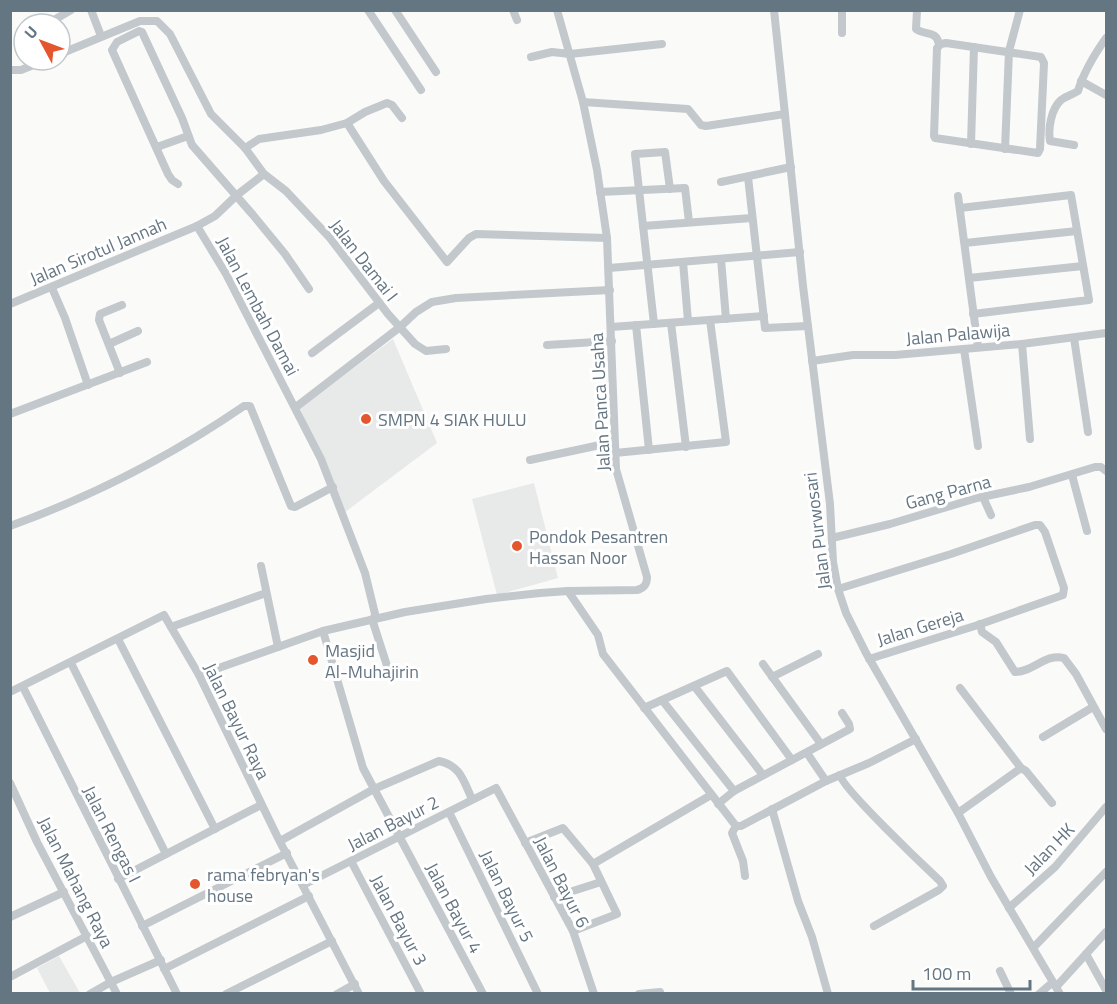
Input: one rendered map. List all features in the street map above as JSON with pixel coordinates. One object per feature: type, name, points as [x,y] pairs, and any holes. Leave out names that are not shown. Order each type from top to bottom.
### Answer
[{"type":"street","points":[[91,10],[101,36]]},
{"type":"street","points":[[368,10],[420,90]]},
{"type":"street","points":[[395,10],[436,72]]},
{"type":"street","points":[[513,10],[517,20]]},
{"type":"street","name":"Jalan Panca Usaha","points":[[199,675],[323,631],[374,618],[486,599],[568,591],[641,590],[647,583],[616,469],[609,268],[600,192],[583,102],[557,10]]},
{"type":"street","name":"Jalan Purwosari","points":[[774,10],[838,589],[846,613],[869,659],[958,813],[991,877],[1056,987]]},
{"type":"street","points":[[842,10],[842,33]]},
{"type":"street","points":[[917,10],[916,29],[935,34],[939,45],[937,48],[934,136],[937,139],[1036,154],[1040,148],[1043,60],[1041,57],[946,43],[939,45]]},
{"type":"street","points":[[1005,149],[1009,51],[1020,10]]},
{"type":"street","points":[[72,47],[140,21],[157,21],[170,34],[211,114],[245,148],[264,174]]},
{"type":"street","points":[[178,184],[172,180],[112,50],[117,42],[135,32],[142,32],[182,117],[192,145],[285,254],[309,289]]},
{"type":"street","points":[[1074,145],[1050,141],[1051,123],[1056,105],[1067,95],[1078,92],[1094,54],[1107,38]]},
{"type":"street","points":[[531,57],[552,52],[570,54],[662,44]]},
{"type":"street","points":[[970,144],[974,47]]},
{"type":"street","points":[[1081,81],[1107,96]]},
{"type":"street","points":[[583,102],[688,109],[701,125],[706,126],[785,114]]},
{"type":"street","points":[[245,148],[259,139],[321,130],[347,123],[387,103],[392,105],[402,118]]},
{"type":"street","points":[[347,123],[384,181],[447,262],[469,238],[476,234],[607,238]]},
{"type":"street","points":[[157,147],[188,136]]},
{"type":"street","points":[[654,324],[635,154],[665,152],[670,189]]},
{"type":"street","points":[[721,182],[791,167]]},
{"type":"street","name":"Jalan Lembah Damai","points":[[264,174],[215,216],[197,226],[226,274],[265,352],[296,407],[333,487],[365,573],[374,618],[389,672]]},
{"type":"street","name":"Jalan Damai I","points":[[264,174],[286,191],[330,238],[379,303],[422,350],[446,349]]},
{"type":"street","points":[[748,177],[765,328],[808,326]]},
{"type":"street","points":[[600,192],[685,188],[688,222]]},
{"type":"street","points":[[960,208],[1071,195],[1089,300],[973,314]]},
{"type":"street","points":[[958,196],[978,347]]},
{"type":"street","points":[[643,226],[752,218]]},
{"type":"street","name":"Jalan Sirotul Jannah","points":[[10,304],[197,226]]},
{"type":"street","points":[[964,243],[1077,231]]},
{"type":"street","points":[[609,268],[800,252]]},
{"type":"street","points":[[721,259],[726,319]]},
{"type":"street","points":[[683,262],[688,321]]},
{"type":"street","points":[[969,278],[1083,266]]},
{"type":"street","points":[[52,288],[88,385]]},
{"type":"street","points":[[296,407],[400,327],[416,312],[432,302],[456,298],[610,290]]},
{"type":"street","points":[[312,353],[379,303]]},
{"type":"street","points":[[120,373],[101,326],[100,314],[122,305]]},
{"type":"street","points":[[611,327],[764,316]]},
{"type":"street","points":[[615,453],[726,442],[710,320]]},
{"type":"street","points":[[671,323],[686,447]]},
{"type":"street","points":[[636,325],[649,450]]},
{"type":"street","points":[[109,344],[138,332]]},
{"type":"street","name":"Jalan Palawija","points":[[812,361],[853,355],[895,355],[1022,344],[1107,333]]},
{"type":"street","points":[[1074,338],[1088,432]]},
{"type":"street","points":[[547,345],[612,341]]},
{"type":"street","points":[[1022,344],[1030,439]]},
{"type":"street","points":[[964,348],[978,446]]},
{"type":"street","points":[[10,414],[147,362]]},
{"type":"street","points":[[10,526],[77,500],[141,470],[244,406],[250,406],[291,506],[295,507],[333,487]]},
{"type":"street","points":[[530,460],[614,442]]},
{"type":"street","name":"Gang Parna","points":[[832,538],[983,497],[1029,487],[1095,467],[1101,467],[1107,471]]},
{"type":"street","points":[[1072,475],[1087,531]]},
{"type":"street","points":[[983,497],[991,515]]},
{"type":"street","name":"Jalan Gereja","points":[[838,589],[951,555],[1035,525],[1040,525],[1045,532],[1064,588],[1063,595],[869,659]]},
{"type":"street","points":[[261,566],[278,647]]},
{"type":"street","points":[[568,591],[598,635],[603,654],[736,826]]},
{"type":"street","points":[[10,692],[164,615],[171,627],[266,593]]},
{"type":"street","points":[[980,624],[982,632],[996,642],[1015,672],[1024,671],[1053,657],[1064,658],[1076,674],[1107,729]]},
{"type":"street","name":"Jalan Bayur Raya","points":[[171,627],[199,675],[261,805],[359,993]]},
{"type":"street","name":"Jalan Bayur 4","points":[[323,631],[363,768],[483,993]]},
{"type":"street","points":[[118,639],[215,829]]},
{"type":"street","points":[[772,677],[818,654]]},
{"type":"street","points":[[71,663],[166,854]]},
{"type":"street","points":[[763,664],[821,744]]},
{"type":"street","points":[[644,708],[727,671],[792,760]]},
{"type":"street","name":"Jalan Rengas I","points":[[22,687],[177,993]]},
{"type":"street","points":[[695,687],[763,775]]},
{"type":"street","points":[[960,688],[1021,768],[1052,803]]},
{"type":"street","points":[[662,700],[734,791]]},
{"type":"street","points":[[1043,737],[1093,707]]},
{"type":"street","points":[[718,804],[734,791],[850,729],[842,714]]},
{"type":"street","points":[[736,826],[741,826],[826,781],[869,763],[916,739]]},
{"type":"street","points":[[807,753],[826,781]]},
{"type":"street","points":[[280,841],[374,789],[439,761],[455,768],[472,799]]},
{"type":"street","points":[[958,813],[1021,768]]},
{"type":"street","points":[[840,775],[841,780],[855,797],[942,884],[939,891],[874,926]]},
{"type":"street","name":"Jalan Mahang Raya","points":[[12,788],[37,842],[117,993]]},
{"type":"street","name":"Jalan Bayur 2","points":[[303,885],[496,788]]},
{"type":"street","name":"Jalan Bayur 6","points":[[496,788],[573,931],[594,993]]},
{"type":"street","points":[[593,864],[711,795]]},
{"type":"street","points":[[118,879],[261,805]]},
{"type":"street","name":"Jalan HK","points":[[1009,908],[1055,867],[1107,807]]},
{"type":"street","points":[[772,809],[798,901],[812,937],[828,993]]},
{"type":"street","name":"Jalan Bayur 5","points":[[449,812],[538,993]]},
{"type":"street","points":[[736,826],[732,833],[743,861],[745,876]]},
{"type":"street","points":[[525,843],[563,828],[593,864],[617,914],[573,931]]},
{"type":"street","points":[[142,926],[286,853]]},
{"type":"street","name":"Jalan Bayur 3","points":[[351,861],[421,993]]},
{"type":"street","points":[[1034,947],[1107,872]]},
{"type":"street","points":[[554,897],[601,882]]},
{"type":"street","points":[[10,917],[64,892]]},
{"type":"street","points":[[164,969],[309,896]]},
{"type":"street","points":[[1039,993],[1056,987],[1107,932]]},
{"type":"street","points":[[10,977],[87,936]]},
{"type":"street","points":[[226,993],[332,941]]},
{"type":"street","points":[[1086,954],[1107,990]]},
{"type":"street","points":[[90,993],[161,960]]},
{"type":"street","points":[[1000,971],[1011,993]]},
{"type":"street","points":[[337,993],[355,984]]},
{"type":"street","points":[[639,993],[660,992]]},
{"type":"shaded area","name":"SMPN 4 SIAK HULU","points":[[393,339],[437,443],[345,512],[300,408]]},
{"type":"shaded area","name":"Pondok Pesantren Hassan Noor","points":[[534,483],[558,578],[497,595],[472,499]]},
{"type":"shaded area","points":[[59,956],[80,993],[50,993],[37,968]]},
{"type":"place","name":"SMPN 4 SIAK HULU","points":[[366,419]]},
{"type":"place","name":"Pondok Pesantren Hassan Noor","points":[[517,546]]},
{"type":"place","name":"Masjid Al-Muhajirin","points":[[313,660]]},
{"type":"place","name":"rama febryan's house","points":[[195,884]]}]
